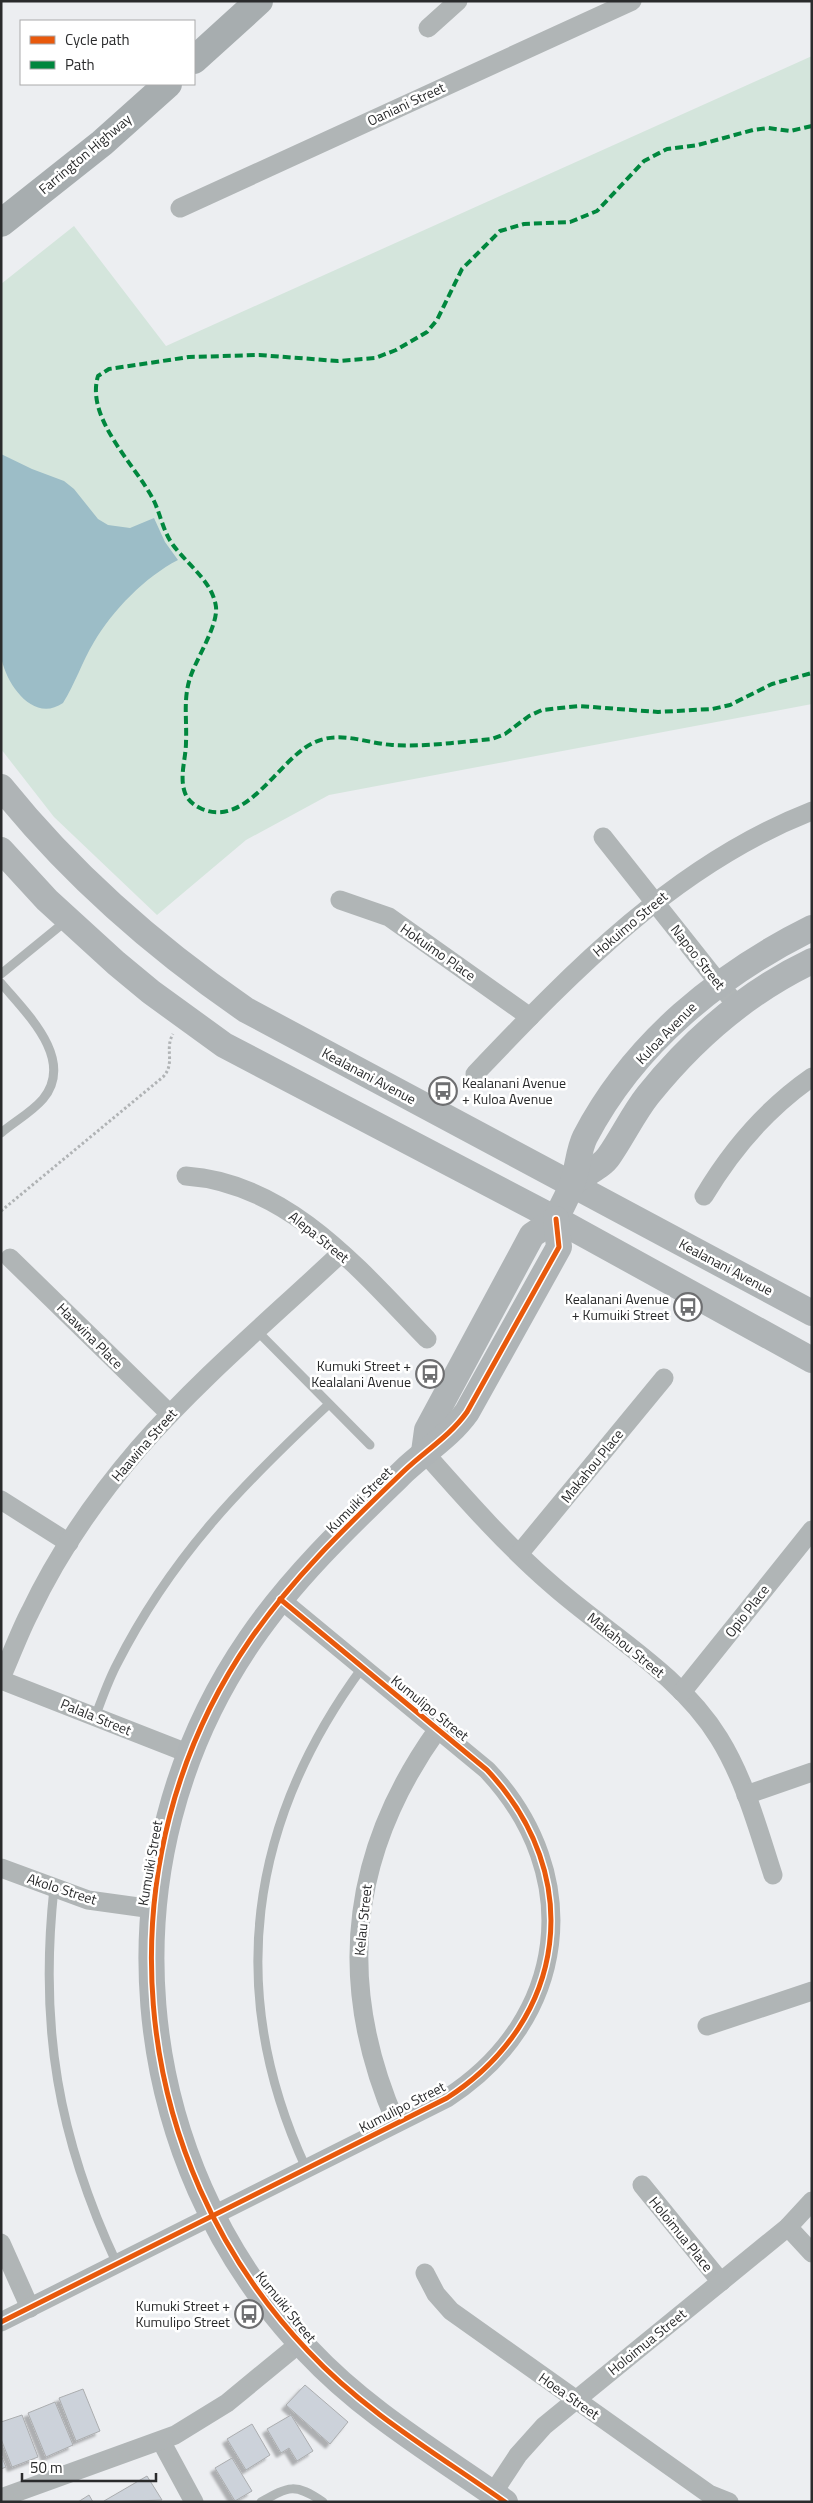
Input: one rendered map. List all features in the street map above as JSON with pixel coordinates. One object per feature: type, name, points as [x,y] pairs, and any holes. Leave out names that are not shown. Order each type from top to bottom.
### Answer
[{"type":"main road","points":[[195,59],[259,1]]},
{"type":"main road","name":"Farrington Highway","points":[[1,223],[102,143],[167,85]]},
{"type":"street","points":[[428,28],[458,1]]},
{"type":"street","name":"Oaniani Street","points":[[180,208],[632,1]]},
{"type":"street","name":"Kealanani Avenue","points":[[1,787],[45,838],[110,903],[176,960],[246,1010],[573,1183],[812,1313]]},
{"type":"street","name":"Hokuimo Street","points":[[475,1074],[608,941],[656,902],[729,851],[761,833],[812,811]]},
{"type":"street","name":"Napoo Street","points":[[603,837],[737,1006]]},
{"type":"street","points":[[1,850],[47,900],[116,963],[185,1018],[224,1045],[556,1219],[812,1360]]},
{"type":"street","name":"Hokuimo Place","points":[[340,900],[389,917],[530,1017]]},
{"type":"street","name":"Kuloa Avenue","points":[[556,1219],[573,1183],[585,1137],[623,1079],[668,1028],[719,983],[767,952],[812,928]]},
{"type":"street","name":"Kuloa Avenue","points":[[573,1183],[608,1157],[628,1123],[688,1048],[737,1006],[766,986],[812,961]]},
{"type":"street","points":[[704,1196],[718,1172],[754,1126],[774,1106],[812,1077]]},
{"type":"street","name":"Alepa Street","points":[[186,1176],[233,1185],[287,1211],[316,1230],[427,1340]]},
{"type":"street","name":"Kumuiki Street","points":[[499,2498],[365,2404],[336,2379],[300,2343],[260,2294],[238,2263],[212,2216],[187,2161],[175,2125],[158,2051],[151,1973],[153,1909],[160,1856],[169,1818],[190,1754],[210,1708],[228,1674],[280,1599],[348,1525],[424,1452],[453,1430],[467,1412],[559,1247],[556,1219]]},
{"type":"street","name":"Haawina Street","points":[[1,1679],[29,1612],[69,1544],[115,1479],[170,1414],[340,1253]]},
{"type":"street","name":"Haawina Place","points":[[10,1258],[170,1414]]},
{"type":"street","name":"Makahou Place","points":[[519,1554],[664,1378]]},
{"type":"street","name":"Makahou Street","points":[[424,1452],[519,1554],[550,1583],[682,1692],[719,1737],[746,1795],[773,1875]]},
{"type":"street","points":[[1,1500],[69,1544]]},
{"type":"street","name":"Opio Place","points":[[682,1692],[812,1530]]},
{"type":"street","name":"Kumulipo Street","points":[[1,2322],[466,2086],[504,2049],[526,2018],[535,1997],[548,1954],[551,1909],[544,1865],[528,1823],[507,1792],[487,1770],[280,1599]]},
{"type":"street","name":"Palala Street","points":[[1,1679],[190,1754]]},
{"type":"street","name":"Kelau Street","points":[[396,2123],[374,2068],[365,2030],[359,1981],[360,1922],[371,1863],[388,1813],[405,1779],[438,1729]]},
{"type":"street","points":[[746,1795],[812,1772]]},
{"type":"street","name":"Akolo Street","points":[[1,1868],[88,1900],[153,1909]]},
{"type":"street","points":[[707,2026],[812,1991]]},
{"type":"street","name":"Holoimua Place","points":[[642,2185],[721,2282]]},
{"type":"street","name":"Holoimua Street","points":[[499,2498],[530,2440],[575,2400],[788,2227],[812,2201]]},
{"type":"street","points":[[788,2227],[812,2253]]},
{"type":"street","points":[[1,2243],[30,2308]]},
{"type":"street","name":"Hoea Street","points":[[426,2272],[436,2294],[450,2311],[709,2494],[729,2502]]},
{"type":"street","points":[[6,2498],[161,2441],[227,2403],[300,2343]]},
{"type":"street","points":[[161,2441],[194,2502]]},
{"type":"lane","points":[[1,974],[68,919]]},
{"type":"lane","points":[[1,983],[44,1037],[52,1052],[53,1070],[49,1087],[43,1099],[1,1133]]},
{"type":"lane","points":[[257,1331],[370,1445]]},
{"type":"lane","points":[[95,1717],[116,1666],[131,1637],[165,1582],[187,1552],[242,1487],[329,1404]]},
{"type":"lane","points":[[306,2168],[279,2102],[262,2032],[258,1979],[259,1925],[270,1856],[292,1789],[323,1726],[362,1668]]},
{"type":"lane","points":[[54,1888],[49,1929],[48,2002],[58,2087],[75,2160],[98,2221],[117,2264]]},
{"type":"lane","points":[[261,2502],[280,2491],[292,2487],[308,2491],[323,2502]]},
{"type":"path","points":[[1,1212],[163,1077],[171,1063],[169,1040],[185,1018]]},
{"type":"shaded area","points":[[812,56],[812,704],[329,795],[246,840],[157,915],[54,817],[1,749],[1,284],[74,226],[166,346]]},
{"type":"water","points":[[1,454],[32,469],[64,481],[74,489],[98,519],[108,525],[130,528],[154,518],[165,542],[178,560],[154,575],[120,606],[94,642],[63,703],[52,708],[42,708],[24,699],[10,681],[2,661]]},
{"type":"building","points":[[305,2385],[348,2422],[330,2444],[286,2405]]},
{"type":"building","points":[[83,2389],[100,2431],[76,2441],[59,2398]]},
{"type":"building","points":[[55,2402],[73,2445],[46,2457],[28,2413]]},
{"type":"building","points":[[22,2415],[38,2457],[12,2467],[1,2439],[1,2422]]},
{"type":"building","points":[[291,2415],[313,2451],[297,2461],[289,2448],[281,2453],[267,2429]]},
{"type":"building","points":[[252,2424],[270,2455],[246,2470],[227,2439]]},
{"type":"building","points":[[1,2455],[6,2467],[1,2469]]},
{"type":"building","points":[[232,2458],[252,2491],[235,2501],[215,2468]]},
{"type":"building","points":[[147,2476],[162,2500],[104,2501]]},
{"type":"building","points":[[89,2495],[93,2502],[78,2502]]},
{"type":"marked path","points":[[812,126],[790,131],[768,128],[753,130],[698,145],[667,149],[644,161],[597,211],[570,222],[524,224],[500,231],[462,269],[437,320],[427,332],[396,350],[375,358],[338,361],[259,355],[189,357],[109,369],[98,376],[96,392],[99,409],[105,425],[154,501],[170,540],[205,581],[214,598],[216,607],[214,623],[190,678],[186,702],[183,787],[190,801],[202,809],[218,812],[233,809],[248,801],[300,751],[323,739],[342,737],[392,745],[442,744],[492,739],[505,734],[529,716],[542,710],[579,706],[658,712],[712,709],[730,705],[772,684],[812,673]]},
{"type":"cycle path","points":[[505,2502],[402,2431],[353,2394],[308,2351],[246,2274],[200,2189],[169,2099],[153,2006],[153,1911],[169,1817],[202,1726],[250,1640],[284,1594],[322,1552],[404,1471],[453,1429],[467,1412],[559,1247],[556,1219]]},
{"type":"cycle path","points":[[1,2322],[447,2098],[488,2066],[518,2029],[539,1988],[550,1944],[550,1899],[540,1855],[519,1811],[487,1770],[280,1599]]},
{"type":"place","name":"Kealanani Avenue + Kuloa Avenue","points":[[443,1091]]},
{"type":"place","name":"Kealanani Avenue + Kumuiki Street","points":[[688,1307]]},
{"type":"place","name":"Kumuki Street + Kealalani Avenue","points":[[430,1374]]},
{"type":"place","name":"Kumuki Street + Kumulipo Street","points":[[249,2314]]}]
